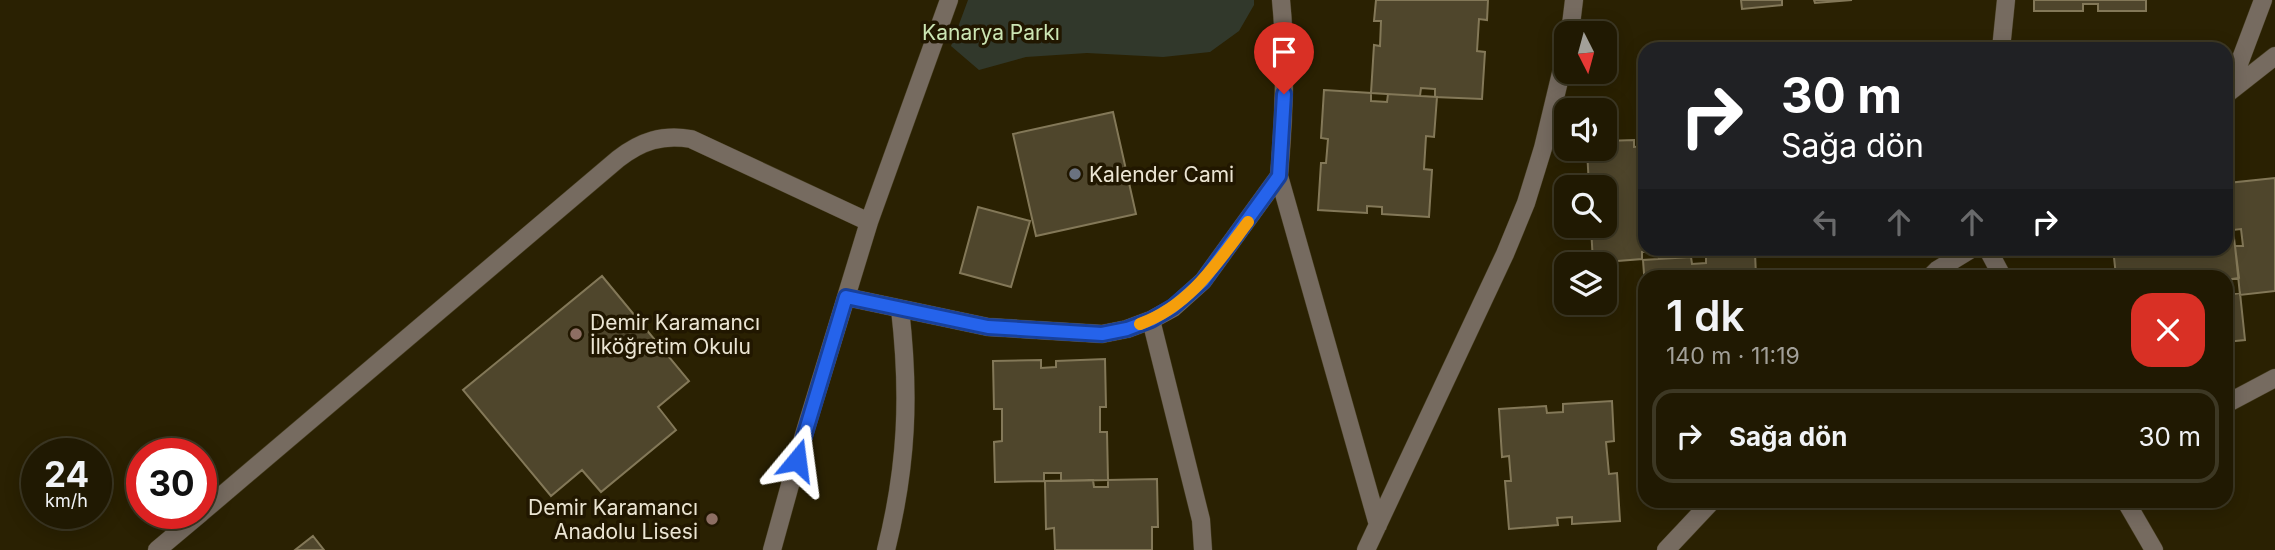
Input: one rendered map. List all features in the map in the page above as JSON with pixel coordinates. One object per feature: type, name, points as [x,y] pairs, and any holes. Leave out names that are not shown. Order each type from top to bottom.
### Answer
[{"type":"street","points":[[772,550],[869,222],[949,0]]},
{"type":"street","points":[[1281,0],[1285,66],[1279,176],[1378,525]]},
{"type":"street","points":[[1571,21],[1574,0]]},
{"type":"street","points":[[2002,42],[2006,0]]},
{"type":"street","points":[[2233,78],[2263,0]]},
{"type":"street","points":[[2233,89],[2275,56]]},
{"type":"street","points":[[1366,550],[1505,254],[1526,203],[1560,84]]},
{"type":"street","points":[[217,499],[618,159],[645,141],[677,136],[691,139],[869,222]]},
{"type":"street","points":[[846,297],[988,327],[1102,334],[1127,329],[1151,320],[1173,307],[1203,281],[1279,176]]},
{"type":"street","points":[[1937,270],[1960,256]]},
{"type":"street","points":[[886,550],[896,510],[904,453],[907,396],[900,309]]},
{"type":"street","points":[[1151,320],[1201,520],[1203,550]]},
{"type":"street","points":[[2233,400],[2275,378]]},
{"type":"street","points":[[1666,550],[1705,508]]},
{"type":"street","points":[[2130,508],[2154,550]]},
{"type":"street","points":[[157,550],[182,529]]},
{"type":"green space","name":"Kanarya Parkı","points":[[968,0],[1254,0],[1254,5],[1239,31],[1210,52],[1163,57],[1087,53],[1026,57],[979,70],[951,46]]},
{"type":"building","points":[[1376,0],[1488,0],[1487,20],[1479,19],[1477,51],[1485,52],[1482,99],[1435,97],[1435,89],[1421,88],[1420,96],[1371,93],[1374,45],[1380,46],[1381,21],[1374,21]]},
{"type":"building","points":[[1741,0],[1782,0],[1782,5],[1742,9]]},
{"type":"building","points":[[1814,0],[1852,0],[1815,3]]},
{"type":"building","points":[[2034,0],[2146,0],[2146,11],[2098,11],[2098,4],[2083,4],[2083,11],[2034,11]]},
{"type":"building","points":[[1324,90],[1371,93],[1371,101],[1387,102],[1388,94],[1437,97],[1434,137],[1426,136],[1424,169],[1432,170],[1429,217],[1382,214],[1382,207],[1367,206],[1367,213],[1318,210],[1321,163],[1326,163],[1328,139],[1321,138]]},
{"type":"building","name":"Kalender Cami","points":[[1113,112],[1136,214],[1036,236],[1013,134]]},
{"type":"building","points":[[1634,140],[1634,147],[1638,147],[1638,256],[1642,256],[1642,259],[1617,261],[1617,252],[1592,252],[1592,238],[1617,238],[1617,175],[1588,175],[1588,161],[1617,161],[1617,141]]},
{"type":"building","points":[[2275,178],[2275,291],[2240,295],[2235,246],[2243,246],[2241,229],[2233,230],[2233,182]]},
{"type":"building","points":[[978,207],[1030,221],[1011,287],[960,273]]},
{"type":"building","points":[[2233,230],[2239,278],[2233,279],[2233,270],[2115,270],[2114,256],[2233,256]]},
{"type":"building","points":[[1659,256],[1706,256],[1659,259]]},
{"type":"building","points":[[1706,256],[1755,256],[1756,270],[1644,270],[1643,260],[1691,257],[1692,264],[1706,263]]},
{"type":"building","points":[[602,276],[689,381],[658,407],[676,430],[601,492],[582,470],[551,496],[463,390]]},
{"type":"building","points":[[2240,293],[2245,340],[2233,341],[2233,294]]},
{"type":"building","points":[[1105,359],[1106,407],[1100,407],[1100,432],[1107,432],[1108,480],[1061,481],[1061,473],[1044,473],[1044,481],[995,482],[994,442],[1002,441],[1002,409],[994,409],[993,361],[1041,360],[1041,368],[1056,367],[1056,361]]},
{"type":"building","points":[[1612,401],[1614,441],[1606,442],[1609,474],[1617,473],[1620,521],[1572,524],[1572,517],[1557,518],[1558,525],[1509,529],[1505,481],[1511,481],[1509,456],[1502,457],[1499,409],[1546,406],[1547,413],[1563,412],[1563,404]]},
{"type":"building","points":[[1157,479],[1158,527],[1152,527],[1152,550],[1055,550],[1054,528],[1046,529],[1045,481],[1093,480],[1094,487],[1108,487],[1108,480]]},
{"type":"building","points":[[313,536],[324,550],[295,550]]},
{"type":"slow traffic","points":[[1140,324],[1173,307],[1189,295],[1248,222]]},
{"type":"place","name":"Kalender Cami","points":[[1075,174]]},
{"type":"place","name":"Demir Karamancı İlköğretim Okulu","points":[[576,334]]},
{"type":"place","name":"Demir Karamancı Anadolu Lisesi","points":[[712,519]]},
{"type":"route","points":[[797,460],[846,297],[988,327],[1102,334],[1151,320],[1189,295],[1248,222],[1279,176],[1284,94]]}]
